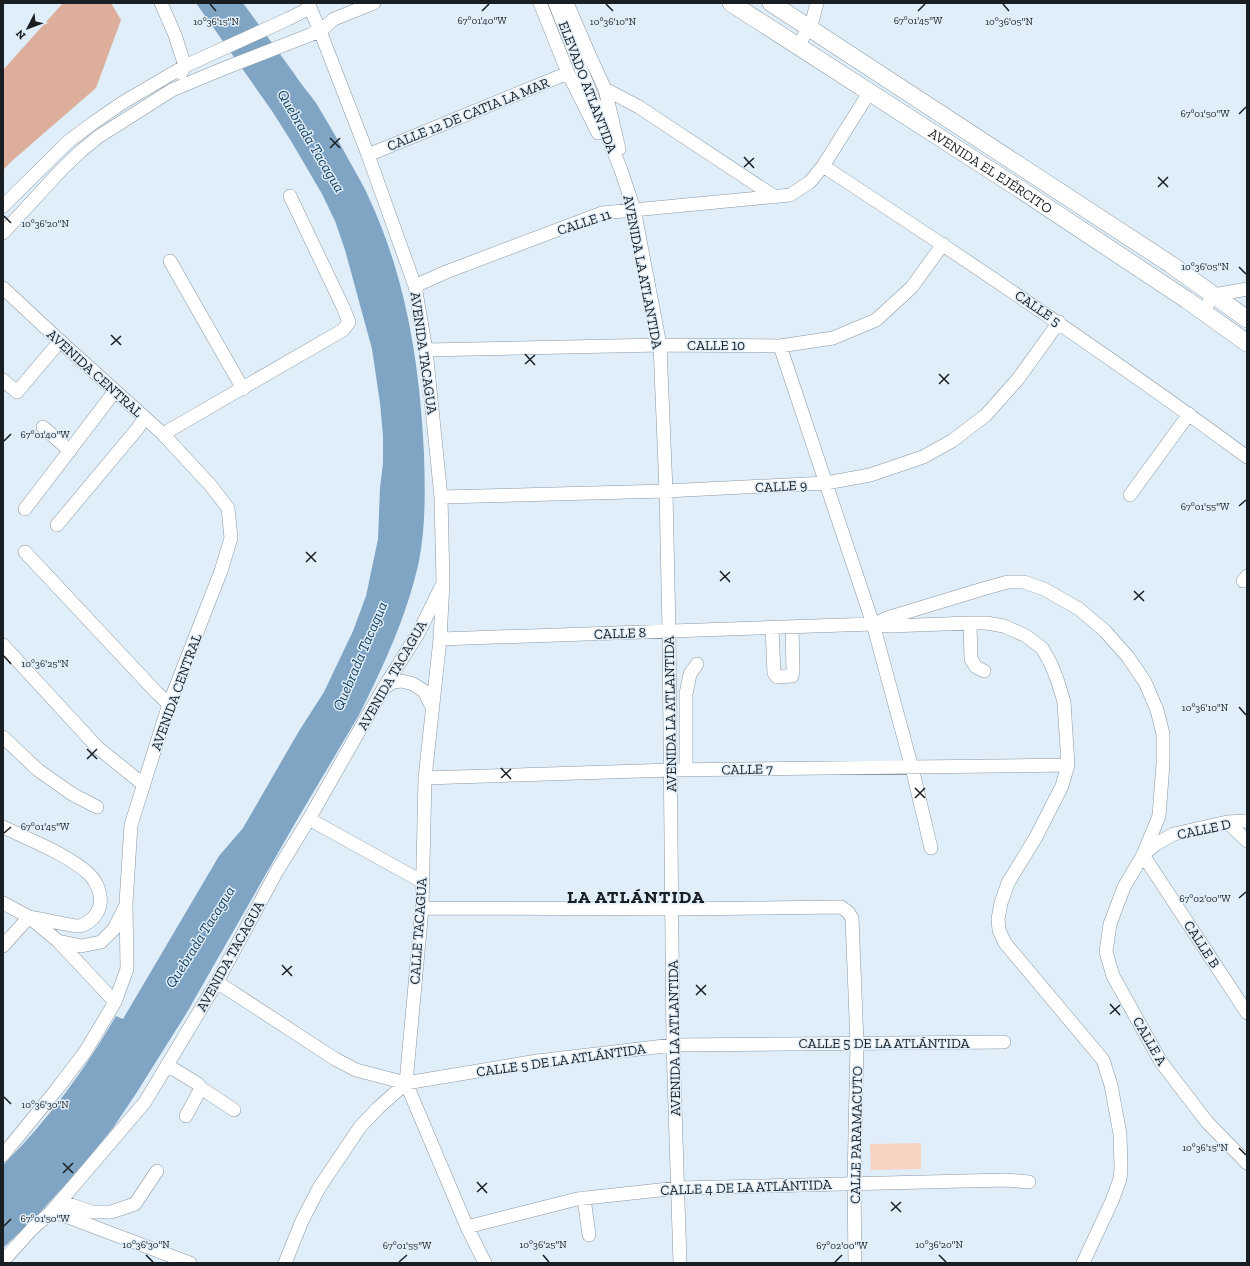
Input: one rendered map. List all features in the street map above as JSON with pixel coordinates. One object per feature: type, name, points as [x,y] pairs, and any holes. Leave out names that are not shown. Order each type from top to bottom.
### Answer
[{"type":"main road","name":"AVENIDA EL EJÉRCITO","points":[[731,3],[1021,190],[1203,311],[1247,343]]},
{"type":"main road","name":"AVENIDA EL EJÉRCITO","points":[[771,3],[1245,315]]},
{"type":"street","points":[[161,3],[175,35],[185,66],[172,90]]},
{"type":"street","points":[[3,233],[63,168],[81,151],[98,137],[172,90],[320,31],[334,19],[374,3]]},
{"type":"street","points":[[540,3],[568,73],[604,146],[620,170]]},
{"type":"street","name":"ELEVADO ATLANTIDA","points":[[555,3],[620,170]]},
{"type":"street","points":[[567,3],[605,89],[618,146],[620,170]]},
{"type":"street","points":[[798,46],[812,22],[817,3]]},
{"type":"street","points":[[3,206],[50,158],[93,123],[122,103],[185,66],[288,19],[309,5]]},
{"type":"street","name":"AVENIDA TACAGUA","points":[[3,1261],[31,1230],[56,1206],[145,1102],[217,982],[277,871],[309,819],[383,689],[419,632],[443,582],[441,497],[426,350],[415,286],[368,155],[309,5]]},
{"type":"street","points":[[213,52],[219,70]]},
{"type":"street","name":"CALLE 12 DE CATIA LA MAR","points":[[368,155],[568,73]]},
{"type":"street","points":[[605,89],[639,107],[775,197]]},
{"type":"street","name":"CALLE 11","points":[[415,286],[446,272],[602,214],[634,209],[790,195],[810,182],[823,166],[869,93]]},
{"type":"street","name":"CALLE 5","points":[[823,166],[1059,322],[1247,457]]},
{"type":"street","name":"AVENIDA LA ATLANTIDA","points":[[620,170],[634,209],[660,345],[666,491],[671,770],[673,1045],[680,1263]]},
{"type":"street","points":[[163,434],[343,330],[349,322],[290,196]]},
{"type":"street","name":"CALLE 10","points":[[426,350],[660,345],[780,346],[833,338],[876,320],[912,287],[943,244]]},
{"type":"street","points":[[170,260],[243,389]]},
{"type":"street","name":"AVENIDA CENTRAL","points":[[3,288],[163,434],[211,486],[228,508],[231,538],[221,570],[169,704],[131,825],[126,903],[127,969],[115,1002],[85,1052],[57,1089],[3,1154]]},
{"type":"street","points":[[1203,311],[1214,295],[1247,289]]},
{"type":"street","points":[[1228,330],[1245,315]]},
{"type":"street","name":"CALLE 9","points":[[441,497],[666,491],[826,483],[870,474],[902,465],[923,457],[952,441],[986,415],[1018,378],[1059,322]]},
{"type":"street","points":[[3,380],[17,392],[60,341]]},
{"type":"street","points":[[780,346],[873,624],[912,768],[931,848]]},
{"type":"street","points":[[25,510],[115,391]]},
{"type":"street","points":[[1130,495],[1189,414]]},
{"type":"street","points":[[57,525],[138,428],[144,418]]},
{"type":"street","points":[[42,427],[70,451]]},
{"type":"street","points":[[25,552],[169,704]]},
{"type":"street","name":"CALLE TACAGUA","points":[[443,582],[440,639],[425,778],[421,881],[422,908],[406,1083],[467,1227],[485,1263]]},
{"type":"street","points":[[873,624],[887,618],[1008,582],[1024,582],[1044,589],[1079,609],[1105,631],[1128,657],[1145,682],[1157,710],[1162,734],[1163,764],[1159,816],[1143,855]]},
{"type":"street","points":[[970,623],[971,659],[976,667],[984,671]]},
{"type":"street","points":[[873,624],[890,626],[986,623],[1004,626],[1026,636],[1042,648],[1051,664],[1058,682],[1064,702],[1068,765],[1062,786],[1050,812],[1008,883],[1001,903],[998,919],[999,930],[1005,943],[1103,1060],[1111,1085],[1120,1134],[1120,1179],[1112,1201],[1083,1263]]},
{"type":"street","name":"CALLE 8","points":[[440,639],[873,624]]},
{"type":"street","points":[[772,628],[774,673],[778,677],[789,677],[792,676],[793,671],[792,627]]},
{"type":"street","points":[[3,644],[97,747],[144,785]]},
{"type":"street","points":[[686,770],[686,694],[690,674],[697,664]]},
{"type":"street","points":[[383,689],[393,682],[402,681],[413,684],[424,691],[432,707]]},
{"type":"street","points":[[3,737],[38,770],[72,794],[97,807]]},
{"type":"street","name":"CALLE 7","points":[[425,778],[671,770],[1068,765]]},
{"type":"street","points":[[309,819],[421,881]]},
{"type":"street","name":"CALLE D","points":[[1143,855],[1156,844],[1174,834],[1227,822],[1247,821]]},
{"type":"street","points":[[1227,822],[1247,841]]},
{"type":"street","points":[[3,827],[64,856],[89,875],[97,886],[101,897],[99,912],[90,921],[79,926],[29,917]]},
{"type":"street","name":"CALLE B","points":[[1143,855],[1247,1013]]},
{"type":"street","name":"CALLE A","points":[[1143,855],[1124,887],[1110,924],[1106,952],[1113,976],[1161,1062],[1207,1122],[1247,1163]]},
{"type":"street","points":[[3,903],[29,917],[58,941],[115,1002]]},
{"type":"street","points":[[58,941],[81,946],[101,942],[114,929],[126,903]]},
{"type":"street","name":"CALLE PARAMACUTO","points":[[672,909],[841,907],[848,912],[852,918],[857,1043],[854,1183],[855,1263]]},
{"type":"street","points":[[422,908],[672,909]]},
{"type":"street","points":[[3,946],[29,917]]},
{"type":"street","name":"CALLE 5 DE LA ATLÁNTIDA","points":[[217,982],[335,1059],[356,1070],[406,1083],[537,1061],[673,1045],[1004,1042]]},
{"type":"street","points":[[167,1065],[198,1084],[201,1088],[234,1110]]},
{"type":"street","points":[[285,1263],[302,1221],[319,1188],[360,1127],[378,1108],[406,1083]]},
{"type":"street","points":[[186,1116],[201,1088]]},
{"type":"street","points":[[56,1206],[92,1212],[111,1212],[135,1204],[157,1171]]},
{"type":"street","name":"CALLE 4 DE LA ATLÁNTIDA","points":[[467,1227],[584,1198],[678,1188],[1006,1180],[1029,1182]]},
{"type":"street","points":[[584,1198],[590,1235]]},
{"type":"street","points":[[56,1206],[190,1263]]},
{"type":"shaded area","points":[[63,3],[111,3],[121,20],[96,88],[3,170],[3,70]]},
{"type":"shaded area","points":[[921,1143],[921,1169],[871,1170],[870,1144]]},
{"type":"water","name":"Quebrada Tacagua","points":[[196,3],[243,3],[316,103],[363,185],[382,228],[402,290],[415,355],[419,388],[425,480],[424,520],[419,561],[408,601],[394,640],[359,715],[186,1014],[113,1128],[77,1172],[34,1219],[3,1248],[3,1165],[50,1113],[91,1056],[116,1016],[123,1019],[219,856],[243,828],[299,731],[324,692],[353,631],[366,596],[378,539],[380,488],[383,463],[383,436],[380,403],[372,349],[345,250],[335,221],[322,194],[291,141],[272,111]]},
{"type":"district","name":"LA ATLÁNTIDA","points":[[636,897]]}]
